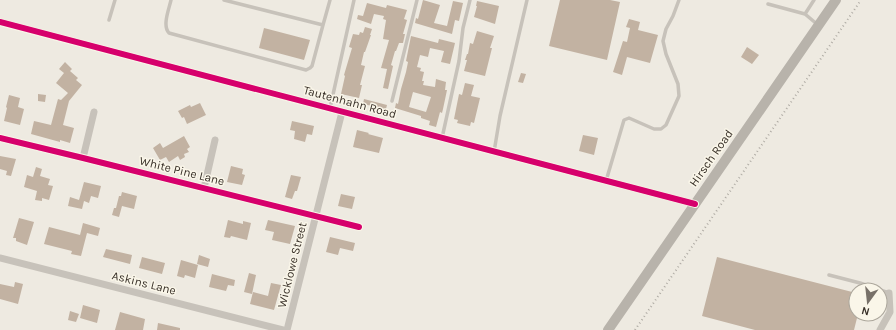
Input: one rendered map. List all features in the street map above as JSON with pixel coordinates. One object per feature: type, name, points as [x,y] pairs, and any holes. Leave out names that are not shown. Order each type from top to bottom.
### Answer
[{"type":"main road","name":"Hirsch Road","points":[[608,330],[836,0]]},
{"type":"street","name":"Tautenhahn Road","points":[[0,22],[695,204]]},
{"type":"street","points":[[83,158],[94,112]]},
{"type":"street","name":"Wicklowe Street","points":[[287,330],[342,112]]},
{"type":"street","name":"White Pine Lane","points":[[0,138],[359,227]]},
{"type":"street","points":[[204,188],[215,140]]},
{"type":"street","name":"Askins Lane","points":[[0,258],[283,330]]},
{"type":"street","points":[[880,330],[890,312],[889,292]]},
{"type":"lane","points":[[109,20],[114,0]]},
{"type":"lane","points":[[172,0],[165,26],[166,31],[169,33],[306,70],[312,66],[330,0]]},
{"type":"lane","points":[[224,0],[323,26]]},
{"type":"lane","points":[[330,108],[354,0]]},
{"type":"lane","points":[[392,101],[417,0]]},
{"type":"lane","points":[[442,138],[459,60],[463,28],[470,0]]},
{"type":"lane","points":[[494,152],[500,116],[527,0]]},
{"type":"lane","points":[[606,181],[624,120],[629,118],[654,129],[662,129],[666,125],[679,96],[678,84],[666,54],[663,41],[666,30],[679,0]]},
{"type":"lane","points":[[805,14],[814,0]]},
{"type":"lane","points":[[768,4],[805,14],[819,25]]},
{"type":"lane","points":[[828,275],[889,292]]},
{"type":"building","points":[[423,0],[440,5],[434,23],[447,26],[453,1],[463,3],[459,21],[455,20],[452,34],[415,23],[416,18],[418,19]]},
{"type":"building","points":[[560,0],[610,0],[620,2],[607,60],[549,46]]},
{"type":"building","points":[[477,1],[499,6],[495,24],[474,17]]},
{"type":"building","points":[[367,3],[386,8],[387,5],[407,10],[404,19],[407,20],[403,34],[405,34],[403,43],[399,43],[395,51],[391,65],[393,66],[388,89],[383,88],[387,69],[381,68],[389,40],[383,39],[386,20],[383,19],[384,16],[374,14],[371,24],[357,19],[358,15],[363,16]]},
{"type":"building","points":[[629,19],[640,22],[638,30],[658,35],[650,63],[627,57],[622,75],[613,72],[623,41],[627,42],[630,28],[626,27]]},
{"type":"building","points":[[365,27],[372,29],[361,65],[365,66],[360,85],[362,85],[359,98],[341,94],[344,75],[352,48],[349,47],[353,34],[359,35],[360,32],[363,33]]},
{"type":"building","points":[[264,28],[310,40],[304,60],[259,48]]},
{"type":"building","points":[[477,31],[494,36],[490,48],[492,48],[485,76],[464,71],[467,60],[465,60],[470,43],[473,44]]},
{"type":"building","points":[[411,36],[438,43],[439,39],[455,43],[450,64],[441,62],[444,51],[430,48],[428,57],[420,55],[417,67],[421,68],[420,71],[424,72],[422,81],[424,81],[423,85],[435,87],[436,79],[446,82],[445,90],[447,90],[443,109],[442,113],[440,112],[436,127],[429,125],[430,121],[421,118],[421,116],[395,108],[396,103],[398,104],[406,72],[408,62],[406,61]],"holes":[[[413,92],[431,97],[426,112],[409,107]]]},
{"type":"building","points":[[747,47],[759,55],[752,64],[741,57]]},
{"type":"building","points":[[65,62],[72,69],[70,71],[78,78],[76,80],[82,85],[69,101],[63,125],[74,128],[70,143],[60,140],[60,142],[31,134],[34,121],[51,125],[58,99],[61,100],[68,93],[56,83],[64,73],[59,69]]},
{"type":"building","points":[[521,73],[526,74],[523,83],[518,82]]},
{"type":"building","points":[[465,83],[474,85],[471,96],[480,98],[474,123],[471,122],[470,126],[457,123],[458,120],[454,119],[459,94],[462,95]]},
{"type":"building","points":[[38,94],[46,95],[45,102],[38,101]]},
{"type":"building","points":[[9,95],[20,98],[18,107],[24,109],[20,125],[4,121]]},
{"type":"building","points":[[364,99],[387,105],[386,109],[363,104]]},
{"type":"building","points":[[200,103],[206,115],[187,124],[184,117],[182,118],[178,111],[190,105],[191,107]]},
{"type":"building","points":[[292,121],[314,126],[312,135],[307,134],[305,142],[294,139],[295,131],[290,130]]},
{"type":"building","points":[[357,130],[383,138],[379,153],[353,147]]},
{"type":"building","points":[[583,135],[598,138],[594,155],[579,151]]},
{"type":"building","points":[[184,136],[190,147],[187,149],[189,152],[184,154],[185,157],[180,160],[178,156],[169,162],[166,157],[160,160],[153,148],[160,143],[163,148]]},
{"type":"building","points":[[0,156],[16,159],[11,176],[6,175],[7,171],[0,169]]},
{"type":"building","points":[[231,166],[243,169],[242,174],[245,175],[242,185],[227,182]]},
{"type":"building","points":[[36,167],[42,169],[40,176],[50,179],[48,185],[53,186],[49,200],[42,198],[42,201],[35,200],[37,191],[24,187],[27,175],[33,177]]},
{"type":"building","points":[[291,175],[301,177],[297,191],[295,191],[292,199],[285,197]]},
{"type":"building","points":[[84,182],[101,186],[98,198],[91,196],[89,203],[84,201],[82,209],[68,206],[70,197],[79,200]]},
{"type":"building","points":[[122,192],[137,196],[134,209],[122,206],[119,217],[112,215]]},
{"type":"building","points":[[341,194],[355,197],[352,209],[338,206]]},
{"type":"building","points":[[19,218],[34,222],[27,245],[16,241],[16,238],[13,238]]},
{"type":"building","points":[[228,220],[243,224],[243,221],[251,223],[247,240],[231,236],[230,238],[224,237]]},
{"type":"building","points":[[268,220],[295,226],[290,244],[272,240],[274,232],[265,230]]},
{"type":"building","points":[[83,223],[100,228],[98,236],[87,233],[81,256],[71,254],[72,251],[44,244],[49,227],[80,235]]},
{"type":"building","points":[[330,237],[355,243],[353,251],[340,248],[338,255],[326,252]]},
{"type":"building","points":[[106,249],[132,255],[130,264],[103,257]]},
{"type":"building","points":[[199,255],[210,259],[208,267],[197,264]]},
{"type":"building","points":[[142,257],[165,263],[162,274],[139,268]]},
{"type":"building","points":[[717,257],[848,291],[848,322],[856,322],[854,330],[755,330],[702,316]]},
{"type":"building","points":[[181,260],[198,265],[195,278],[185,275],[184,278],[177,276]]},
{"type":"building","points":[[249,273],[256,275],[252,294],[244,292]]},
{"type":"building","points":[[212,274],[235,280],[234,286],[228,285],[226,291],[209,287]]},
{"type":"building","points":[[15,282],[23,284],[18,304],[0,299],[0,284],[14,287]]},
{"type":"building","points":[[271,283],[281,285],[274,310],[250,304],[253,292],[268,296]]},
{"type":"building","points":[[83,305],[100,310],[97,323],[80,318]]},
{"type":"building","points":[[70,311],[79,314],[76,322],[68,320]]},
{"type":"building","points":[[120,312],[145,319],[143,330],[115,330]]},
{"type":"building","points":[[158,323],[180,328],[180,330],[157,330]]},
{"type":"railway","points":[[635,330],[861,0]]},
{"type":"cycle path","points":[[0,22],[695,204]]},
{"type":"cycle path","points":[[0,138],[359,227]]}]
